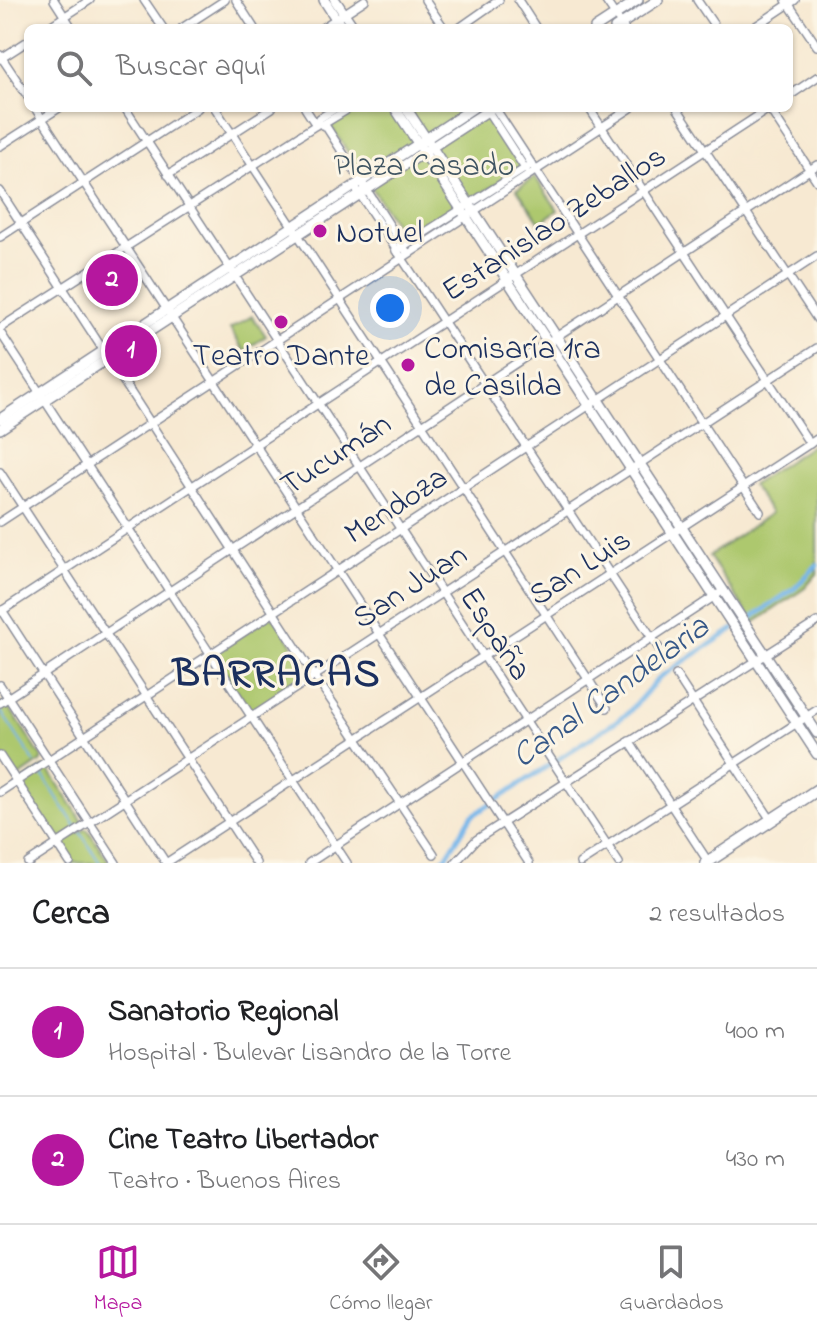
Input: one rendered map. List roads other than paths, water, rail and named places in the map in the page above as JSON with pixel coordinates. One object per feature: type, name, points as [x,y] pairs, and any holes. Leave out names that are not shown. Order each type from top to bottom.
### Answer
[{"type":"highway","points":[[708,862],[817,790]]},
{"type":"main road","points":[[324,0],[341,20]]},
{"type":"main road","points":[[335,0],[341,20]]},
{"type":"main road","points":[[619,24],[638,0]]},
{"type":"main road","points":[[619,24],[658,0]]},
{"type":"main road","points":[[398,112],[425,146],[744,633],[817,733]]},
{"type":"main road","points":[[408,112],[425,146]]},
{"type":"main road","points":[[425,146],[468,112]]},
{"type":"main road","points":[[0,429],[106,354],[425,146],[485,112]]},
{"type":"main road","points":[[0,419],[42,397]]},
{"type":"main road","points":[[761,658],[817,754]]},
{"type":"street","points":[[54,0],[69,24]]},
{"type":"street","points":[[54,24],[90,0]]},
{"type":"street","points":[[144,0],[160,24]]},
{"type":"street","points":[[188,24],[225,0]]},
{"type":"street","points":[[236,0],[251,24]]},
{"type":"street","points":[[341,20],[365,0]]},
{"type":"street","points":[[425,0],[441,24]]},
{"type":"street","points":[[465,24],[499,0]]},
{"type":"street","points":[[518,0],[533,24]]},
{"type":"street","points":[[605,0],[619,24]]},
{"type":"street","points":[[697,0],[713,24]]},
{"type":"street","points":[[758,24],[790,1],[817,46]]},
{"type":"street","points":[[24,43],[1,57],[24,91]]},
{"type":"street","points":[[793,93],[817,77]]},
{"type":"street","points":[[38,112],[529,863]]},
{"type":"street","points":[[0,146],[53,112]]},
{"type":"street","name":"España","points":[[128,112],[619,863]]},
{"type":"street","points":[[0,237],[192,112]]},
{"type":"street","points":[[217,112],[607,708]]},
{"type":"street","points":[[168,175],[266,112]]},
{"type":"street","points":[[309,112],[320,125],[664,656]]},
{"type":"street","points":[[320,125],[320,118],[330,112]]},
{"type":"street","points":[[343,112],[188,205],[0,330],[347,863]]},
{"type":"street","points":[[492,112],[578,233],[760,512]]},
{"type":"street","points":[[592,112],[768,380],[813,441]]},
{"type":"street","points":[[0,522],[340,299],[402,252],[625,112]]},
{"type":"street","points":[[680,112],[817,319]]},
{"type":"street","name":"Estanislao Zeballos","points":[[1,610],[763,112]]},
{"type":"street","points":[[772,112],[813,168],[817,181]]},
{"type":"street","name":"Tucumán","points":[[0,703],[813,168]]},
{"type":"street","points":[[0,191],[434,854]]},
{"type":"street","name":"Mendoza","points":[[0,792],[817,256]]},
{"type":"street","name":"San Juan","points":[[28,863],[817,348]]},
{"type":"street","name":"San Luis","points":[[166,863],[813,441]]},
{"type":"street","points":[[0,472],[256,863]]},
{"type":"street","points":[[309,863],[718,594]]},
{"type":"street","points":[[1,610],[166,863]]},
{"type":"street","points":[[455,863],[472,842],[817,622]]},
{"type":"street","points":[[676,675],[771,820]]},
{"type":"street","points":[[0,685],[116,863]]},
{"type":"street","points":[[580,863],[817,710]]},
{"type":"street","points":[[629,741],[708,862]]},
{"type":"street","points":[[0,756],[70,863]]},
{"type":"waterway","name":"Canal Candelaria","points":[[743,624],[795,588],[817,565]]},
{"type":"waterway","name":"Canal Candelaria","points":[[437,863],[446,857],[472,816],[627,714],[660,677],[734,629]]},
{"type":"waterway","points":[[0,710],[35,763]]},
{"type":"waterway","points":[[40,771],[76,827]]},
{"type":"waterway","points":[[81,833],[100,863]]},
{"type":"place","name":"Notuel","points":[[320,231]]},
{"type":"place","name":"Cine Teatro Libertador","points":[[112,280]]},
{"type":"place","name":"Teatro Dante","points":[[281,322]]},
{"type":"place","name":"Sanatorio Regional","points":[[131,351]]},
{"type":"place","name":"Comisaría 1ra de Casilda","points":[[408,365]]},
{"type":"district","name":"BARRACAS","points":[[277,671]]},
{"type":"park label","name":"Plaza Casado","points":[[424,164]]}]
